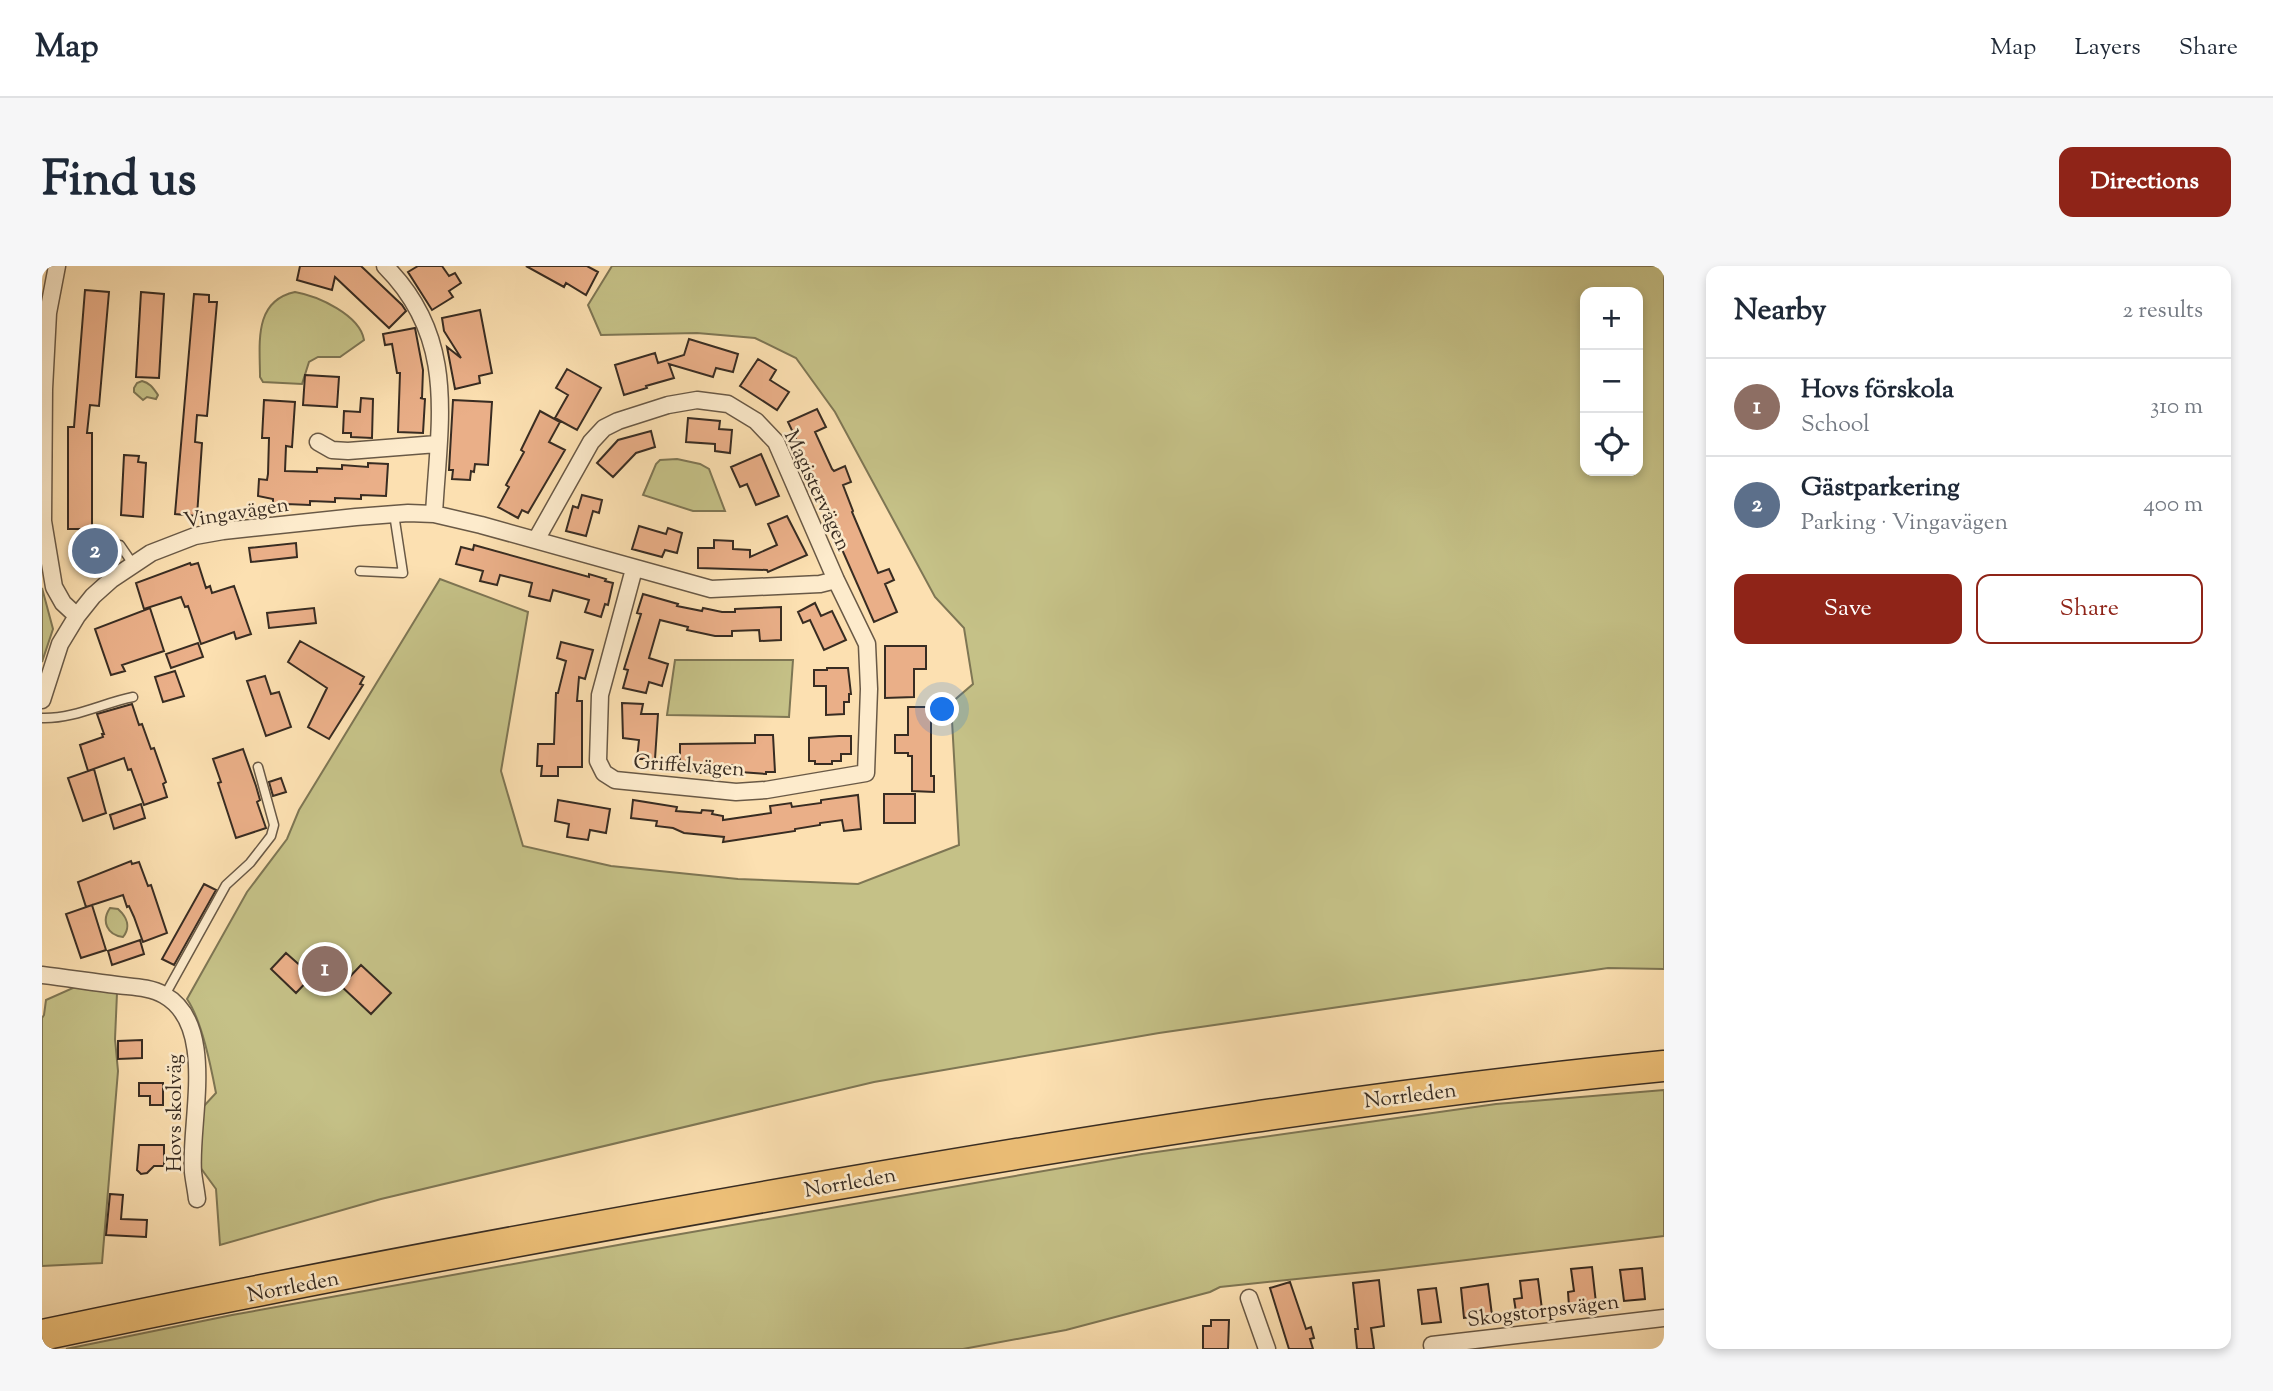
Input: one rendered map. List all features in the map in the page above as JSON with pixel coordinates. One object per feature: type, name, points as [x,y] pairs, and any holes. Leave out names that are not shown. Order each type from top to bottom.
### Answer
[{"type":"highway","name":"Norrleden","points":[[42,1321],[567,1217],[961,1149],[1362,1087],[1664,1052]]},
{"type":"highway","name":"Norrleden","points":[[42,1335],[571,1231],[976,1160],[1363,1100],[1664,1066]]},
{"type":"street","points":[[57,266],[48,313],[44,388],[43,521],[54,587],[63,603],[77,616]]},
{"type":"street","points":[[385,266],[413,299],[423,319],[439,371],[434,513]]},
{"type":"street","name":"Magistervägen","points":[[536,540],[591,442],[604,428],[668,405],[697,400],[715,401],[739,409],[762,426],[776,442],[836,580]]},
{"type":"street","points":[[318,442],[331,450],[348,451],[438,444]]},
{"type":"street","name":"Vingavägen","points":[[42,700],[60,644],[93,596],[133,564],[165,547],[195,536],[223,531],[394,514],[434,513],[711,589],[820,584],[836,580]]},
{"type":"street","name":"Griffelvägen","points":[[634,569],[600,695],[598,761],[604,773],[615,780],[736,792],[766,790],[866,773],[869,689],[867,644],[836,580]]},
{"type":"street","points":[[42,975],[133,987],[165,995]]},
{"type":"street","name":"Hovs skolväg","points":[[165,995],[184,1016],[193,1036],[197,1100],[193,1172],[197,1199]]},
{"type":"street","points":[[1249,1298],[1267,1349]]},
{"type":"street","name":"Skogstorpsvägen","points":[[1433,1349],[1432,1345],[1664,1318]]},
{"type":"lane","points":[[359,571],[403,573],[394,514]]},
{"type":"lane","points":[[114,545],[120,545],[133,564]]},
{"type":"lane","points":[[42,718],[67,716],[133,697]]},
{"type":"lane","points":[[165,995],[226,885],[256,856],[271,836],[274,825],[258,767]]},
{"type":"shaded area","points":[[612,266],[1664,266],[1664,969],[1608,968],[1159,1033],[874,1082],[381,1199],[220,1245],[216,1189],[200,1167],[203,1107],[216,1093],[201,1032],[187,999],[247,892],[287,839],[299,810],[440,579],[528,612],[501,771],[523,846],[611,866],[738,879],[858,884],[959,845],[951,703],[973,684],[964,628],[935,597],[835,412],[796,358],[755,338],[697,333],[601,335],[588,305]]},
{"type":"shaded area","points":[[295,292],[337,308],[355,323],[364,340],[340,357],[318,357],[309,362],[302,384],[263,382],[260,377],[260,338],[265,314],[281,297]]},
{"type":"shaded area","points":[[142,381],[155,390],[158,395],[156,399],[147,397],[143,400],[134,392],[137,383]]},
{"type":"shaded area","points":[[677,459],[709,469],[725,511],[693,511],[643,495],[656,464],[660,460]]},
{"type":"shaded area","points":[[42,588],[53,629],[42,662]]},
{"type":"shaded area","points":[[675,660],[793,660],[789,717],[667,715]]},
{"type":"shaded area","points":[[110,908],[118,909],[126,919],[127,930],[123,937],[117,936],[107,927],[106,918]]},
{"type":"shaded area","points":[[75,987],[117,993],[115,1039],[118,1071],[102,1263],[42,1266],[42,1018],[46,1000]]},
{"type":"shaded area","points":[[1664,1090],[1664,1236],[1220,1287],[1210,1292],[1066,1330],[963,1349],[66,1349],[232,1315],[629,1243],[1142,1154],[1496,1104]]},
{"type":"building","points":[[300,266],[361,266],[406,311],[389,328],[335,277],[332,290],[297,280]]},
{"type":"building","points":[[418,266],[442,266],[449,276],[455,273],[461,283],[449,291],[453,297],[432,310],[408,272]]},
{"type":"building","points":[[526,266],[587,266],[598,272],[586,295],[566,283],[564,287]]},
{"type":"building","points":[[85,290],[109,292],[99,406],[90,405],[87,433],[92,433],[92,529],[68,529],[68,427],[74,427]]},
{"type":"building","points":[[141,292],[164,294],[159,378],[136,377]]},
{"type":"building","points":[[194,294],[209,295],[209,302],[217,302],[207,416],[197,415],[195,442],[202,443],[197,516],[175,514]]},
{"type":"building","points":[[480,310],[492,373],[479,376],[480,383],[455,389],[447,347],[461,358],[444,331],[442,318]]},
{"type":"building","points":[[415,328],[423,370],[420,398],[425,399],[423,433],[398,432],[400,373],[397,373],[392,344],[385,345],[383,334]]},
{"type":"building","points":[[689,339],[738,354],[733,372],[716,368],[713,377],[669,364],[674,378],[624,395],[615,365],[655,353],[658,363],[684,355]]},
{"type":"building","points":[[758,359],[776,370],[770,380],[789,392],[777,410],[740,386]]},
{"type":"building","points":[[567,369],[601,388],[577,430],[555,418],[568,395],[556,388]]},
{"type":"building","points":[[305,375],[339,377],[337,407],[303,405]]},
{"type":"building","points":[[361,398],[373,399],[372,438],[351,437],[351,433],[343,433],[344,411],[360,412]]},
{"type":"building","points":[[264,400],[295,402],[292,447],[286,446],[285,471],[317,472],[317,468],[342,469],[342,465],[368,467],[368,463],[388,464],[386,496],[361,495],[361,499],[335,498],[335,502],[310,501],[310,505],[286,504],[286,507],[273,507],[273,499],[258,496],[259,479],[267,480],[268,474],[269,438],[262,438]]},
{"type":"building","points":[[453,400],[492,402],[488,465],[475,464],[470,480],[452,479],[453,470],[449,470]]},
{"type":"building","points":[[817,409],[826,427],[815,432],[832,469],[834,471],[845,466],[851,482],[843,485],[878,573],[889,569],[894,580],[885,584],[897,612],[874,622],[823,501],[821,502],[814,487],[817,486],[814,477],[788,422]]},
{"type":"building","points":[[540,411],[560,422],[549,442],[565,450],[528,513],[522,510],[518,518],[498,507]]},
{"type":"building","points":[[688,418],[720,421],[719,429],[732,430],[730,453],[715,451],[715,444],[686,442]]},
{"type":"building","points":[[651,431],[655,447],[636,453],[613,477],[597,463],[618,440]]},
{"type":"building","points":[[761,454],[779,496],[756,505],[747,484],[740,487],[731,467]]},
{"type":"building","points":[[124,455],[139,456],[138,462],[146,463],[143,517],[121,515]]},
{"type":"building","points":[[582,495],[602,500],[599,513],[593,511],[586,536],[566,531],[573,506],[578,508]]},
{"type":"building","points":[[787,516],[807,555],[768,572],[698,568],[698,548],[714,548],[714,540],[733,541],[733,549],[750,550],[750,557],[777,545],[768,524]]},
{"type":"building","points":[[639,526],[666,534],[668,528],[682,533],[677,553],[665,550],[662,557],[632,549]]},
{"type":"building","points":[[296,543],[297,557],[251,562],[249,548]]},
{"type":"building","points":[[474,545],[589,577],[589,574],[606,579],[605,581],[613,583],[608,605],[605,604],[601,617],[585,612],[589,600],[553,590],[550,601],[529,596],[532,583],[500,575],[497,585],[480,581],[483,571],[456,564],[461,547],[473,550]]},
{"type":"building","points":[[190,563],[198,563],[206,588],[210,586],[212,593],[234,586],[251,634],[236,639],[234,632],[201,644],[188,606],[185,607],[181,597],[144,609],[136,583]]},
{"type":"building","points":[[643,594],[678,604],[677,606],[702,611],[703,608],[735,612],[735,609],[781,607],[781,640],[760,641],[759,630],[732,631],[732,636],[715,636],[660,620],[649,658],[668,664],[662,686],[649,682],[646,693],[623,688],[628,670],[624,669],[641,614],[637,613]]},
{"type":"building","points":[[815,603],[821,616],[832,611],[846,640],[824,650],[810,620],[803,623],[798,612]]},
{"type":"building","points":[[150,608],[164,651],[122,665],[125,671],[111,675],[95,629]]},
{"type":"building","points":[[314,608],[316,623],[269,628],[267,613]]},
{"type":"building","points":[[300,641],[364,677],[360,684],[363,685],[329,739],[308,727],[327,688],[288,662]]},
{"type":"building","points":[[561,642],[593,650],[585,679],[579,677],[577,701],[582,701],[582,767],[558,767],[558,776],[541,776],[542,766],[537,766],[538,744],[554,744],[556,693],[566,661],[557,658]]},
{"type":"building","points":[[198,643],[203,657],[171,668],[166,654]]},
{"type":"building","points":[[885,646],[926,646],[926,669],[914,669],[914,697],[885,698]]},
{"type":"building","points":[[848,668],[851,694],[849,702],[844,702],[844,714],[826,715],[826,686],[814,686],[814,670]]},
{"type":"building","points":[[175,671],[184,696],[163,702],[155,677]]},
{"type":"building","points":[[265,676],[271,694],[279,692],[291,727],[266,736],[247,681]]},
{"type":"building","points":[[622,703],[643,704],[641,714],[658,714],[655,759],[637,759],[639,740],[623,738]]},
{"type":"building","points":[[132,704],[151,749],[154,748],[166,782],[163,784],[167,797],[144,805],[131,769],[128,770],[124,758],[88,771],[80,745],[103,737],[97,714]]},
{"type":"building","points":[[908,707],[931,707],[931,776],[934,776],[934,792],[912,791],[912,756],[908,756],[908,753],[895,753],[895,735],[908,735]]},
{"type":"building","points":[[755,735],[773,735],[775,772],[740,772],[740,765],[713,765],[713,773],[680,769],[680,744],[755,743]]},
{"type":"building","points":[[851,736],[851,754],[841,754],[841,761],[832,761],[832,764],[815,764],[815,761],[809,761],[809,738]]},
{"type":"building","points":[[243,749],[256,786],[260,800],[257,802],[266,828],[236,838],[213,759]]},
{"type":"building","points":[[94,769],[106,813],[83,821],[68,778]]},
{"type":"building","points":[[281,778],[286,792],[273,796],[269,782]]},
{"type":"building","points":[[884,794],[915,794],[915,823],[884,823]]},
{"type":"building","points":[[858,795],[861,829],[844,831],[842,820],[795,831],[723,842],[724,837],[684,833],[673,828],[656,826],[657,821],[631,818],[633,800],[677,807],[676,811],[713,811],[712,814],[723,816],[723,820],[771,813],[770,806],[791,803],[792,807]]},
{"type":"building","points":[[558,800],[610,809],[606,833],[590,830],[588,840],[567,837],[569,824],[555,821]]},
{"type":"building","points":[[141,804],[145,818],[114,829],[110,815]]},
{"type":"building","points":[[131,861],[132,864],[139,862],[148,886],[151,885],[167,933],[143,942],[123,895],[86,907],[78,882]]},
{"type":"building","points":[[204,884],[216,890],[174,965],[162,959]]},
{"type":"building","points":[[92,905],[106,950],[81,958],[66,914]]},
{"type":"building","points":[[140,940],[144,954],[112,965],[108,951]]},
{"type":"building","points":[[286,953],[312,976],[296,993],[271,969]]},
{"type":"building","points":[[361,965],[391,993],[371,1014],[341,986]]},
{"type":"building","points":[[142,1040],[142,1058],[118,1059],[118,1041]]},
{"type":"building","points":[[139,1083],[163,1083],[163,1105],[150,1105],[150,1096],[139,1096]]},
{"type":"building","points":[[139,1145],[164,1145],[164,1166],[154,1166],[147,1173],[141,1174],[137,1170]]},
{"type":"building","points":[[110,1194],[123,1195],[121,1219],[147,1220],[146,1237],[106,1235]]},
{"type":"building","points":[[1592,1267],[1596,1303],[1569,1306],[1568,1292],[1574,1291],[1571,1269]]},
{"type":"building","points":[[1642,1268],[1645,1299],[1624,1301],[1620,1270]]},
{"type":"building","points":[[1538,1279],[1542,1309],[1516,1312],[1514,1299],[1522,1298],[1520,1281]]},
{"type":"building","points":[[1379,1280],[1384,1326],[1371,1328],[1374,1349],[1357,1349],[1355,1329],[1358,1329],[1353,1283]]},
{"type":"building","points":[[1290,1282],[1306,1329],[1311,1327],[1313,1349],[1289,1349],[1270,1288]]},
{"type":"building","points":[[1488,1284],[1492,1315],[1464,1318],[1461,1288]]},
{"type":"building","points":[[1436,1288],[1441,1322],[1422,1324],[1418,1290]]},
{"type":"building","points":[[1211,1320],[1229,1320],[1228,1349],[1203,1349],[1203,1326],[1211,1326]]},
{"type":"place","name":"Gästparkering","points":[[95,551]]},
{"type":"place","name":"Hovs förskola","points":[[325,969]]}]
